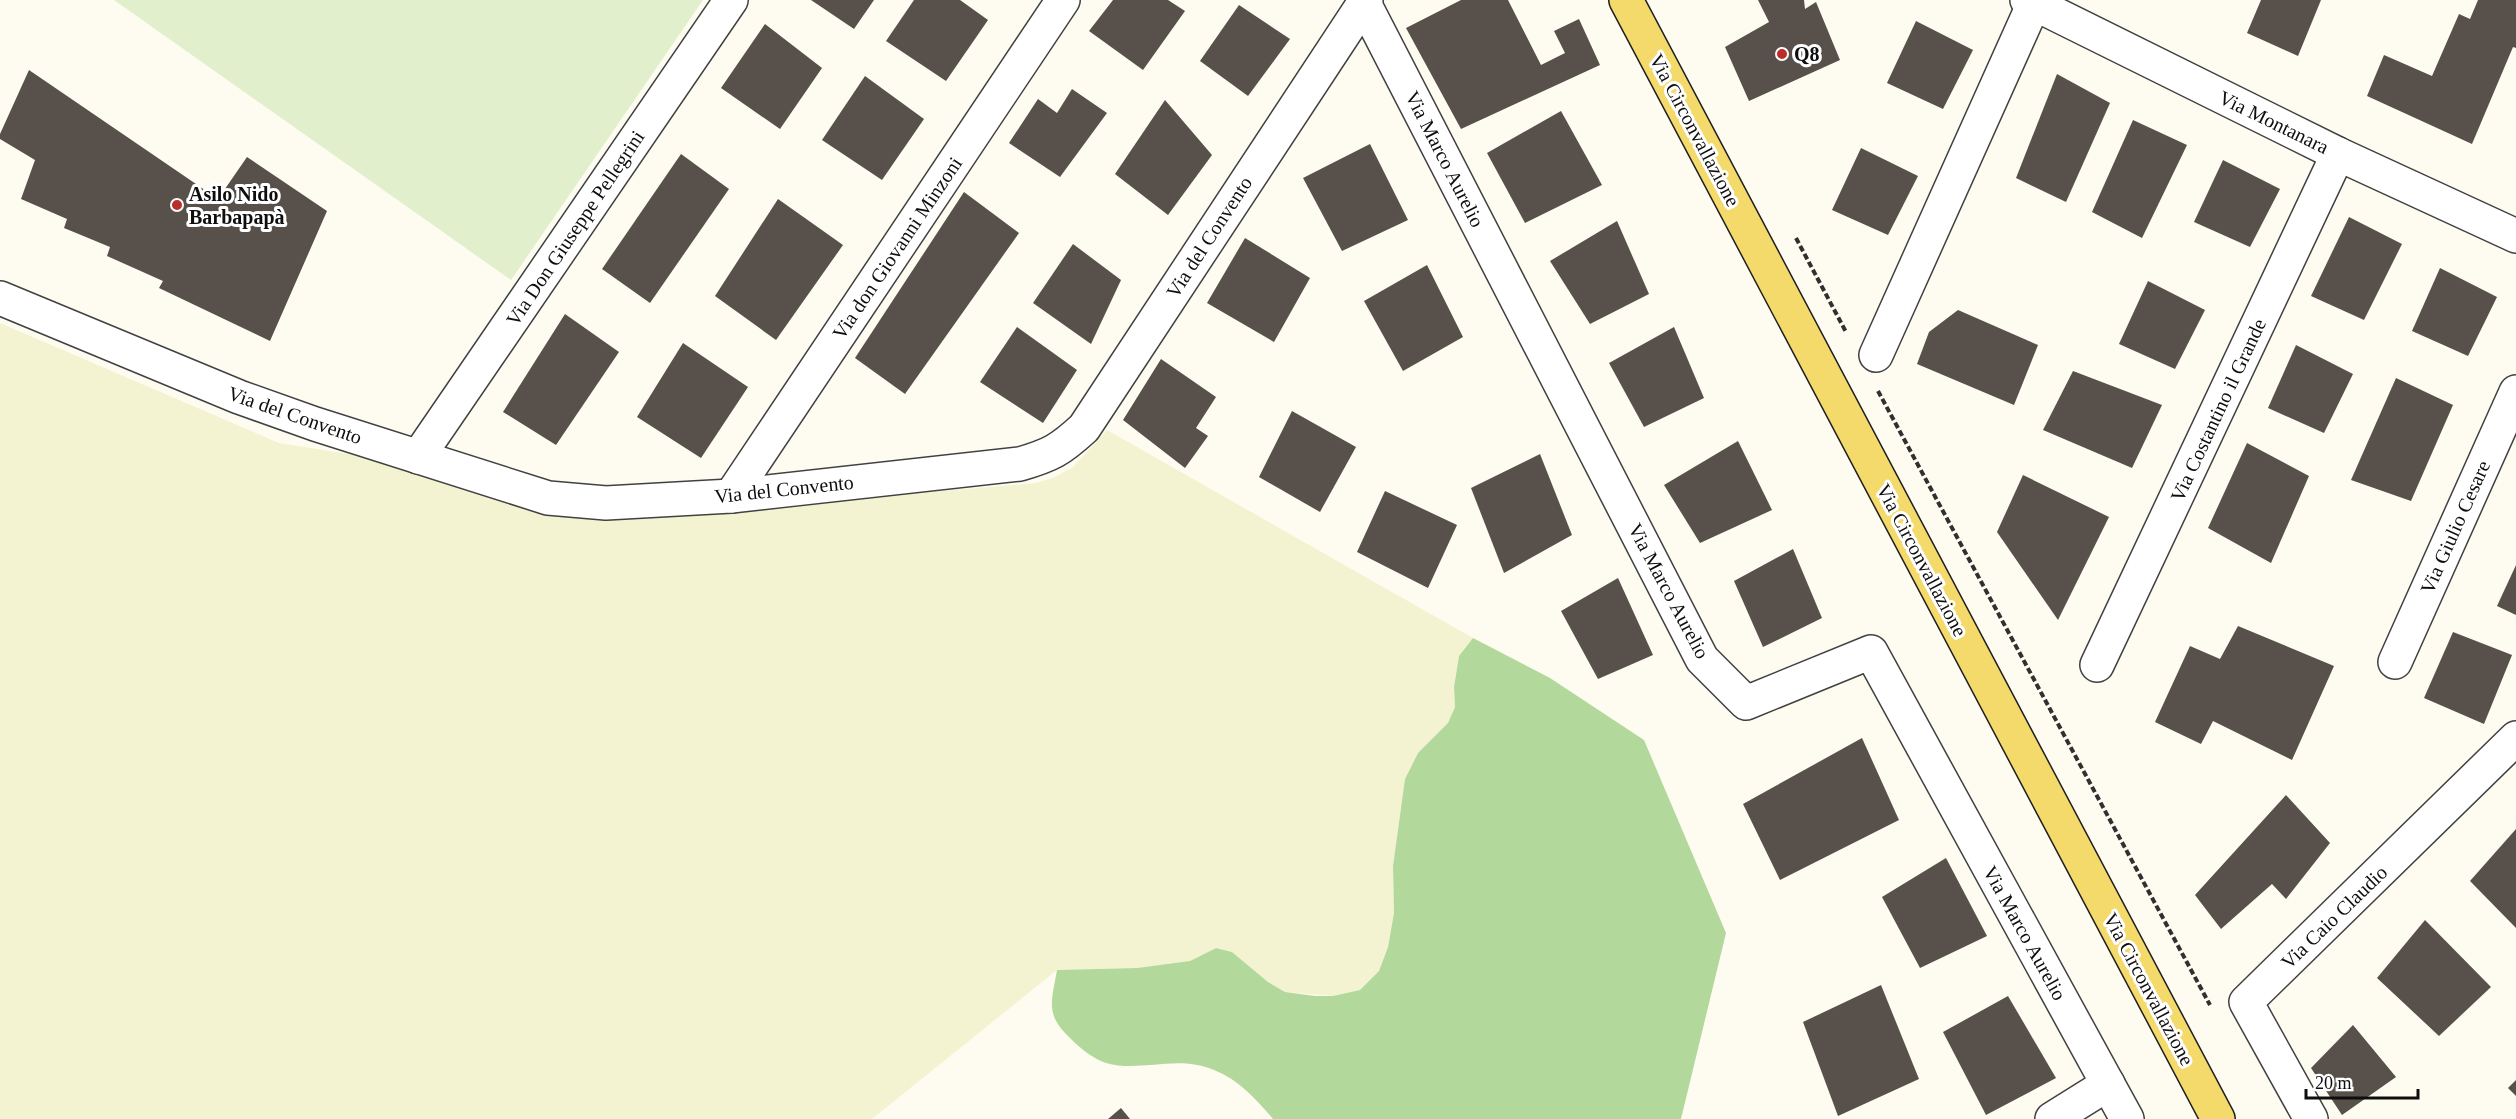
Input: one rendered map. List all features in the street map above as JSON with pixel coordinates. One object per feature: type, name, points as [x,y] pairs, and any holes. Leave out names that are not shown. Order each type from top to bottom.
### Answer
[{"type":"main road","name":"Via Circonvallazione","points":[[1626,0],[2218,1119]]},
{"type":"street","name":"Via Don Giuseppe Pellegrini","points":[[418,457],[731,0]]},
{"type":"street","name":"Via don Giovanni Minzoni","points":[[731,496],[1063,0]]},
{"type":"street","name":"Via del Convento","points":[[0,298],[239,397],[548,498],[606,503],[731,496],[1020,464],[1061,449],[1083,428],[1365,1]]},
{"type":"street","name":"Via Marco Aurelio","points":[[1365,1],[1702,659],[1746,703],[1871,652],[2127,1119]]},
{"type":"street","name":"Via Montanara","points":[[1863,346],[2030,2],[2338,154],[2516,236]]},
{"type":"street","name":"Via Costantino il Grande","points":[[2097,665],[2338,154]]},
{"type":"street","name":"Via Giulio Cesare","points":[[2395,662],[2516,392]]},
{"type":"street","name":"Via Caio Claudio","points":[[2311,1119],[2246,1002],[2516,738]]},
{"type":"street","points":[[2052,1119],[2108,1084]]},
{"type":"path","points":[[1793,232],[1863,346]]},
{"type":"path","points":[[1878,390],[2214,1013]]},
{"type":"green space","points":[[114,0],[703,0],[511,280]]},
{"type":"green space","points":[[0,323],[279,443],[388,460],[533,509],[600,520],[1036,483],[1055,477],[1073,467],[1107,430],[1473,638],[1459,656],[1454,687],[1455,707],[1448,723],[1418,753],[1405,779],[1393,866],[1394,913],[1388,947],[1379,971],[1360,990],[1333,996],[1285,992],[1268,982],[1232,952],[1216,948],[1190,961],[1137,968],[1057,970],[872,1119],[0,1119]]},
{"type":"green space","points":[[1473,638],[1550,678],[1644,740],[1726,933],[1681,1119],[1273,1119],[1239,1085],[1214,1070],[1172,1063],[1119,1066],[1106,1063],[1084,1050],[1063,1031],[1057,1023],[1052,1008],[1057,970],[1137,968],[1190,961],[1216,948],[1232,952],[1268,982],[1285,992],[1333,996],[1360,990],[1379,971],[1388,947],[1394,913],[1393,866],[1405,779],[1418,753],[1448,723],[1455,707],[1454,687],[1459,656]]},
{"type":"building","points":[[811,0],[874,0],[854,29]]},
{"type":"building","points":[[914,0],[960,0],[988,20],[946,81],[886,41]]},
{"type":"building","points":[[1113,0],[1168,0],[1185,11],[1143,70],[1089,31]]},
{"type":"building","points":[[1461,0],[1508,0],[1541,65],[1565,53],[1554,31],[1579,19],[1600,65],[1461,129],[1406,28]]},
{"type":"building","name":"Q8","points":[[1758,0],[1804,0],[1805,9],[1816,2],[1840,60],[1749,101],[1725,47],[1769,22]]},
{"type":"building","points":[[2261,0],[2321,0],[2298,56],[2247,33]]},
{"type":"building","points":[[2478,0],[2516,0],[2516,48],[2513,47],[2472,144],[2367,96],[2384,55],[2432,76],[2459,14],[2470,19]]},
{"type":"building","points":[[1239,5],[1290,39],[1248,96],[1200,61]]},
{"type":"building","points":[[1916,21],[1973,50],[1943,109],[1887,83]]},
{"type":"building","points":[[765,24],[822,68],[780,129],[721,88]]},
{"type":"building","name":"Asilo Nido Barbapapà","points":[[29,70],[218,199],[247,157],[327,211],[270,341],[159,288],[163,281],[107,256],[110,247],[64,228],[67,219],[21,199],[35,160],[0,139],[0,134]]},
{"type":"building","points":[[2057,74],[2110,103],[2066,202],[2016,178]]},
{"type":"building","points":[[865,76],[924,119],[882,180],[822,140]]},
{"type":"building","points":[[1072,89],[1107,113],[1060,177],[1009,143],[1038,99],[1057,113]]},
{"type":"building","points":[[1165,100],[1212,155],[1168,215],[1115,174]]},
{"type":"building","points":[[1561,111],[1602,185],[1525,223],[1487,153]]},
{"type":"building","points":[[2133,120],[2187,145],[2142,238],[2092,212]]},
{"type":"building","points":[[1370,144],[1408,220],[1342,251],[1303,178]]},
{"type":"building","points":[[1861,148],[1918,176],[1888,235],[1832,210]]},
{"type":"building","points":[[681,154],[729,189],[650,303],[602,269]]},
{"type":"building","points":[[2223,160],[2280,189],[2250,247],[2194,222]]},
{"type":"building","points":[[964,192],[1019,233],[905,394],[855,358]]},
{"type":"building","points":[[778,199],[843,245],[776,340],[715,296]]},
{"type":"building","points":[[2349,217],[2402,244],[2364,320],[2311,296]]},
{"type":"building","points":[[1617,221],[1649,294],[1590,324],[1550,261]]},
{"type":"building","points":[[1245,238],[1310,278],[1274,342],[1207,303]]},
{"type":"building","points":[[1073,244],[1121,280],[1091,344],[1033,303]]},
{"type":"building","points":[[1427,265],[1463,337],[1403,371],[1364,301]]},
{"type":"building","points":[[2440,268],[2497,297],[2468,356],[2412,331]]},
{"type":"building","points":[[2148,281],[2205,310],[2175,369],[2119,344]]},
{"type":"building","points":[[1958,310],[2038,345],[2014,405],[1917,364],[1929,332]]},
{"type":"building","points":[[565,314],[619,352],[556,445],[503,412]]},
{"type":"building","points":[[1017,327],[1077,370],[1043,423],[980,382]]},
{"type":"building","points":[[1674,327],[1704,398],[1644,427],[1609,363]]},
{"type":"building","points":[[683,343],[748,387],[701,458],[637,417]]},
{"type":"building","points":[[2296,345],[2353,374],[2324,433],[2268,408]]},
{"type":"building","points":[[1161,359],[1216,397],[1196,428],[1208,436],[1185,468],[1123,420]]},
{"type":"building","points":[[2073,371],[2162,405],[2132,468],[2043,430]]},
{"type":"building","points":[[2396,378],[2453,405],[2411,501],[2351,480]]},
{"type":"building","points":[[1292,411],[1356,447],[1320,512],[1259,477]]},
{"type":"building","points":[[1738,441],[1772,510],[1700,543],[1664,485]]},
{"type":"building","points":[[2247,443],[2309,476],[2271,563],[2208,528]]},
{"type":"building","points":[[1540,454],[1572,535],[1504,573],[1471,488]]},
{"type":"building","points":[[2023,475],[2109,517],[2058,620],[1997,532]]},
{"type":"building","points":[[1385,491],[1457,525],[1428,588],[1357,552]]},
{"type":"building","points":[[1793,549],[1822,618],[1763,647],[1734,581]]},
{"type":"building","points":[[2516,565],[2516,615],[2497,606]]},
{"type":"building","points":[[1618,578],[1653,655],[1598,679],[1561,611]]},
{"type":"building","points":[[2238,626],[2334,666],[2292,760],[2213,721],[2201,744],[2155,722],[2190,646],[2220,659]]},
{"type":"building","points":[[2453,632],[2512,655],[2484,724],[2424,698]]},
{"type":"building","points":[[1862,738],[1899,820],[1780,880],[1743,804]]},
{"type":"building","points":[[2286,795],[2330,843],[2286,899],[2272,884],[2221,929],[2195,895]]},
{"type":"building","points":[[2516,829],[2516,928],[2470,881]]},
{"type":"building","points":[[1946,858],[1987,936],[1920,968],[1882,897]]},
{"type":"building","points":[[2425,920],[2491,987],[2439,1036],[2377,978]]},
{"type":"building","points":[[1881,985],[1919,1079],[1838,1116],[1803,1022]]},
{"type":"building","points":[[2008,996],[2056,1078],[1986,1115],[1943,1032]]},
{"type":"building","points":[[2353,1025],[2396,1077],[2342,1115],[2311,1068]]},
{"type":"building","points":[[2516,1080],[2516,1096],[2508,1088]]},
{"type":"building","points":[[1121,1108],[1130,1119],[1108,1119]]},
{"type":"place","name":"Q8","points":[[1782,54]]},
{"type":"place","name":"Asilo Nido Barbapapà","points":[[177,205]]}]
